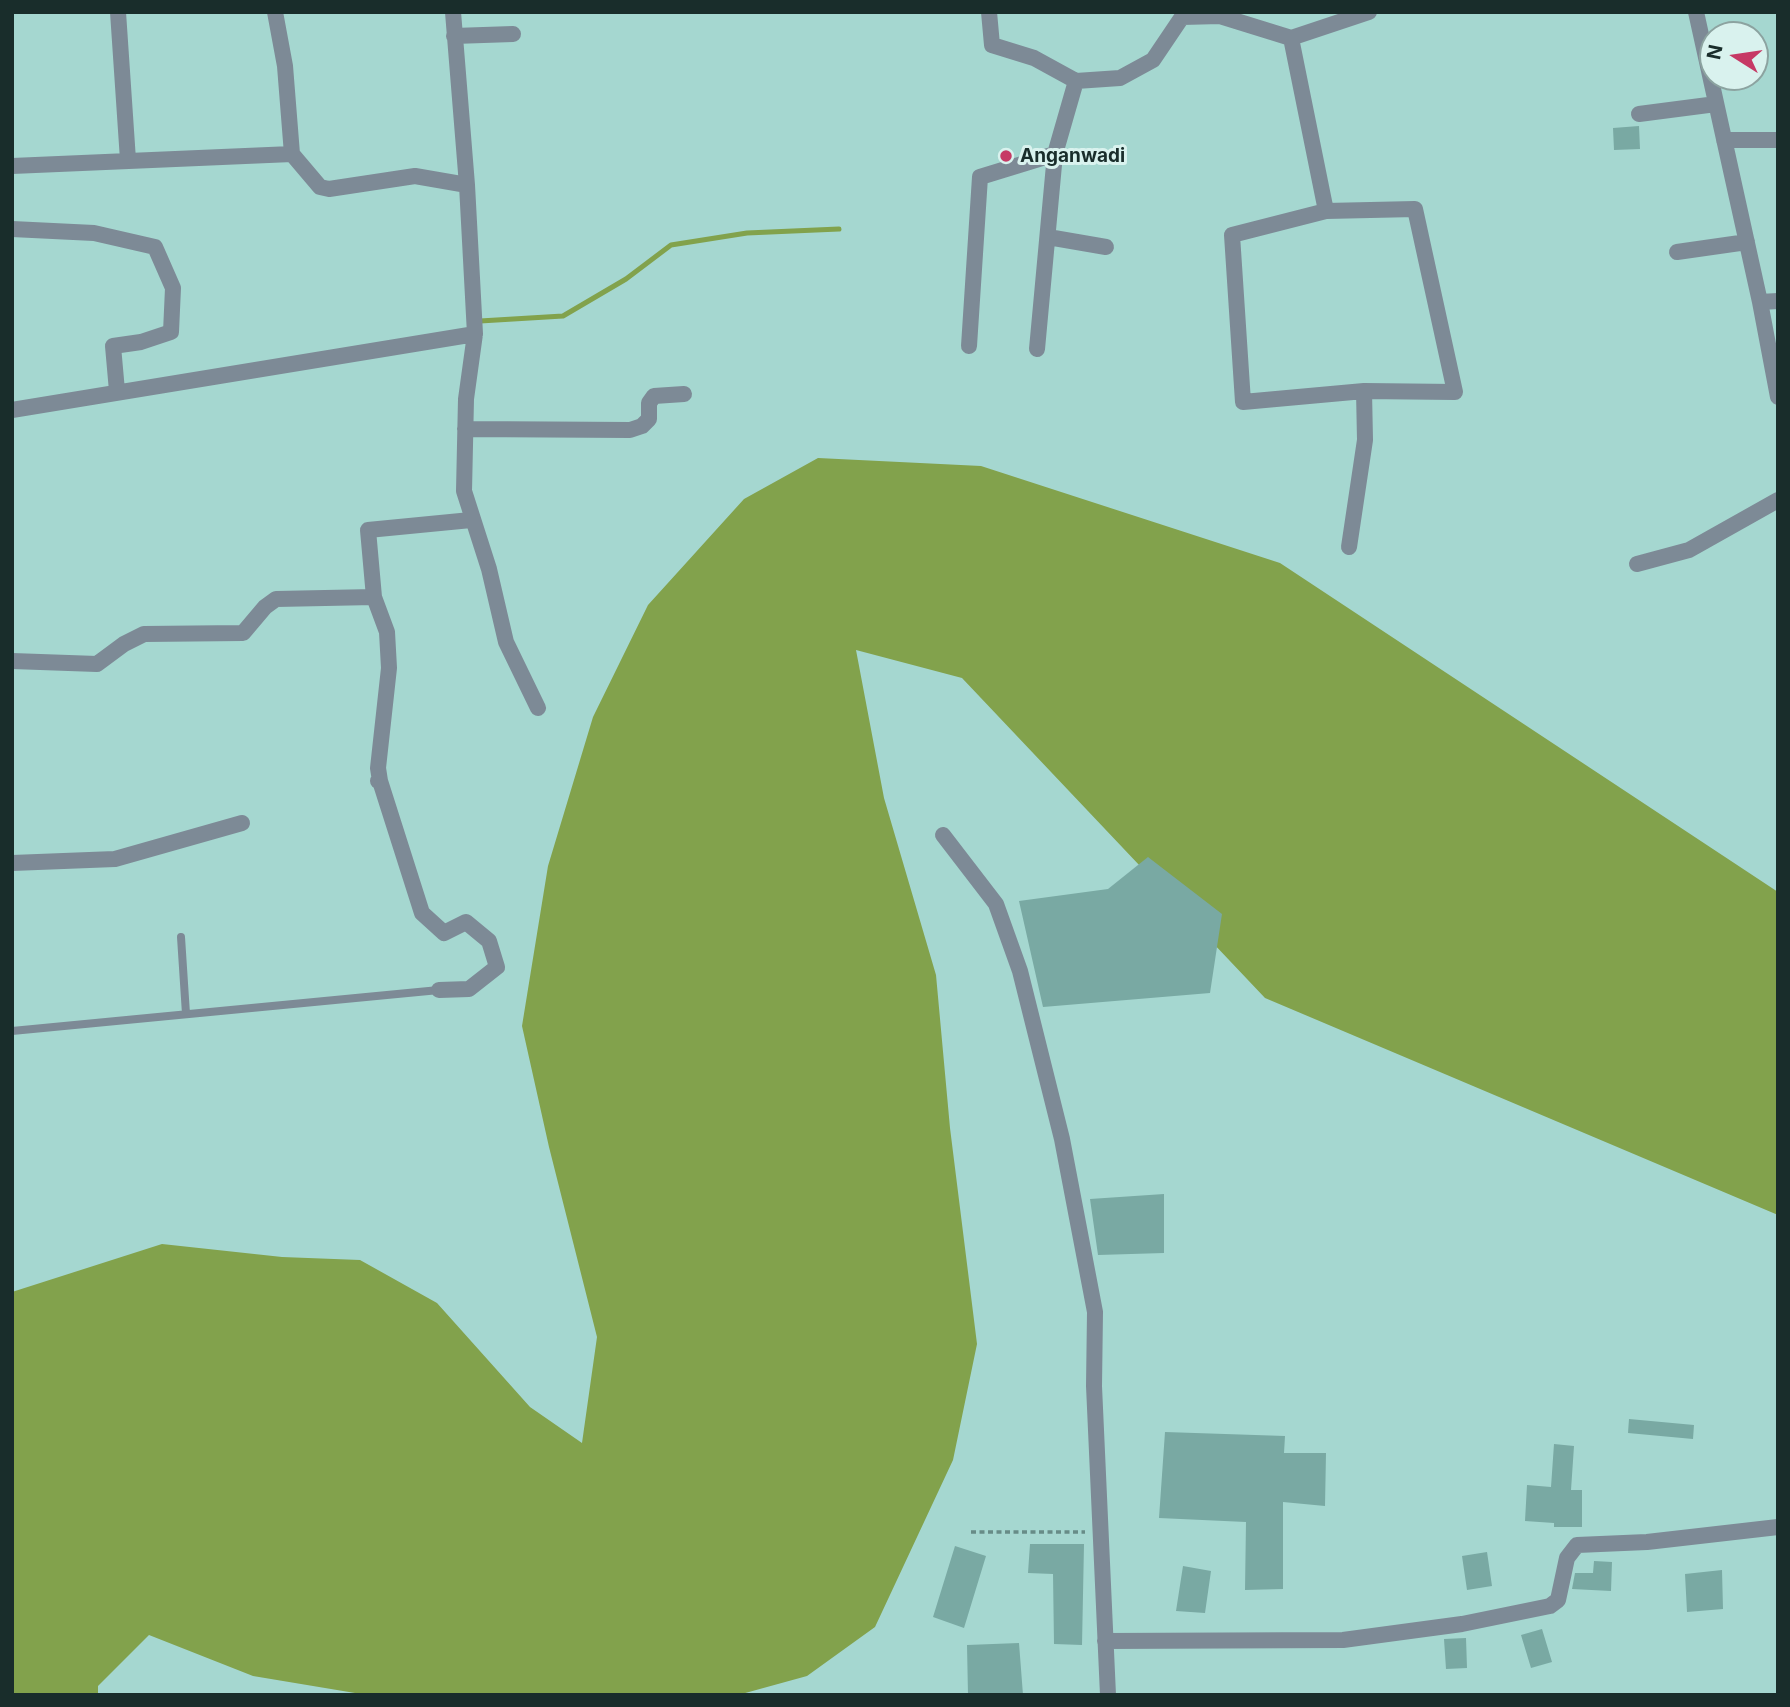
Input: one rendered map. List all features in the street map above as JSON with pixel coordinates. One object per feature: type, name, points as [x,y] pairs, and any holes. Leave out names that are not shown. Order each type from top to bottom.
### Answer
[{"type":"street","points":[[118,12],[128,160]]},
{"type":"street","points":[[275,12],[285,66],[292,153],[320,187],[329,189],[415,176],[467,185]]},
{"type":"street","points":[[453,12],[467,185],[475,334],[466,399],[464,491],[471,520],[489,569],[506,642],[538,708]]},
{"type":"street","points":[[989,12],[992,45],[1034,58],[1076,81],[1120,78],[1153,60],[1182,17],[1220,16],[1291,38],[1369,12]]},
{"type":"street","points":[[1696,12],[1760,302],[1778,397]]},
{"type":"street","points":[[454,36],[513,34]]},
{"type":"street","points":[[1291,38],[1326,211]]},
{"type":"street","points":[[1037,349],[1055,154],[1076,81]]},
{"type":"street","points":[[1639,114],[1716,104]]},
{"type":"street","points":[[1724,139],[1778,139]]},
{"type":"street","points":[[12,166],[292,153]]},
{"type":"street","points":[[969,346],[980,177],[1055,154]]},
{"type":"street","points":[[1415,209],[1455,393],[1364,391],[1243,402],[1232,235],[1326,211],[1415,209]]},
{"type":"street","points":[[12,229],[94,233],[155,247],[173,288],[171,332],[141,342],[113,346],[117,391]]},
{"type":"street","points":[[1048,237],[1106,247]]},
{"type":"street","points":[[1676,252],[1747,242]]},
{"type":"street","points":[[1760,302],[1778,301]]},
{"type":"street","points":[[12,410],[475,334]]},
{"type":"street","points":[[1349,547],[1365,440],[1364,391]]},
{"type":"street","points":[[465,429],[630,430],[642,426],[649,419],[649,402],[654,396],[684,394]]},
{"type":"street","points":[[1637,564],[1689,550],[1778,500]]},
{"type":"street","points":[[439,990],[469,989],[497,967],[489,941],[466,922],[444,933],[422,913],[379,781],[388,658],[387,632],[374,597],[368,530],[471,520]]},
{"type":"street","points":[[12,661],[97,664],[124,643],[144,634],[243,633],[265,607],[276,599],[374,597]]},
{"type":"street","points":[[12,863],[115,859],[242,823]]},
{"type":"street","points":[[943,835],[996,904],[1020,971],[1059,1126],[1095,1312],[1094,1386],[1108,1695]]},
{"type":"street","points":[[1105,1640],[1343,1640],[1462,1624],[1549,1606],[1558,1600],[1567,1558],[1577,1545],[1647,1542],[1778,1527]]},
{"type":"lane","points":[[181,937],[186,1014]]},
{"type":"lane","points":[[12,1031],[439,990]]},
{"type":"path","points":[[971,1532],[1101,1532]]},
{"type":"shaded area","points":[[818,458],[981,466],[1280,563],[1778,892],[1778,1215],[1265,998],[962,678],[856,650],[884,798],[936,975],[950,1128],[977,1344],[953,1460],[875,1627],[807,1676],[738,1695],[367,1695],[253,1676],[149,1635],[98,1686],[98,1695],[12,1695],[12,1292],[162,1244],[282,1257],[360,1260],[437,1303],[530,1407],[582,1443],[597,1337],[549,1147],[522,1026],[548,866],[593,717],[648,605],[744,499]]},
{"type":"building","points":[[1639,126],[1640,149],[1614,150],[1613,128]]},
{"type":"building","points":[[1148,857],[1222,914],[1210,993],[1043,1007],[1019,901],[1108,889]]},
{"type":"building","points":[[1164,1194],[1164,1253],[1098,1255],[1090,1199]]},
{"type":"building","points":[[1629,1419],[1694,1425],[1693,1439],[1628,1433]]},
{"type":"building","points":[[1165,1432],[1285,1436],[1284,1453],[1326,1453],[1325,1506],[1283,1502],[1283,1589],[1245,1590],[1246,1522],[1159,1518]]},
{"type":"building","points":[[1554,1444],[1574,1446],[1571,1490],[1582,1490],[1582,1527],[1554,1527],[1554,1523],[1525,1521],[1527,1485],[1551,1487]]},
{"type":"building","points":[[1030,1544],[1084,1544],[1082,1645],[1054,1644],[1053,1574],[1028,1573]]},
{"type":"building","points":[[955,1546],[986,1556],[964,1628],[933,1617]]},
{"type":"building","points":[[1487,1552],[1492,1586],[1467,1590],[1462,1556]]},
{"type":"building","points":[[1594,1561],[1612,1562],[1611,1591],[1572,1589],[1575,1573],[1593,1573]]},
{"type":"building","points":[[1183,1566],[1211,1571],[1205,1613],[1176,1611]]},
{"type":"building","points":[[1722,1570],[1723,1609],[1687,1612],[1685,1574]]},
{"type":"building","points":[[1542,1629],[1552,1662],[1531,1668],[1521,1635]]},
{"type":"building","points":[[1466,1638],[1467,1668],[1446,1669],[1444,1639]]},
{"type":"building","points":[[1019,1643],[1023,1695],[968,1695],[967,1645]]},
{"type":"waterway","points":[[480,321],[563,316],[626,279],[671,245],[747,233],[839,229]]},
{"type":"place","name":"Anganwadi","points":[[1006,156]]}]
